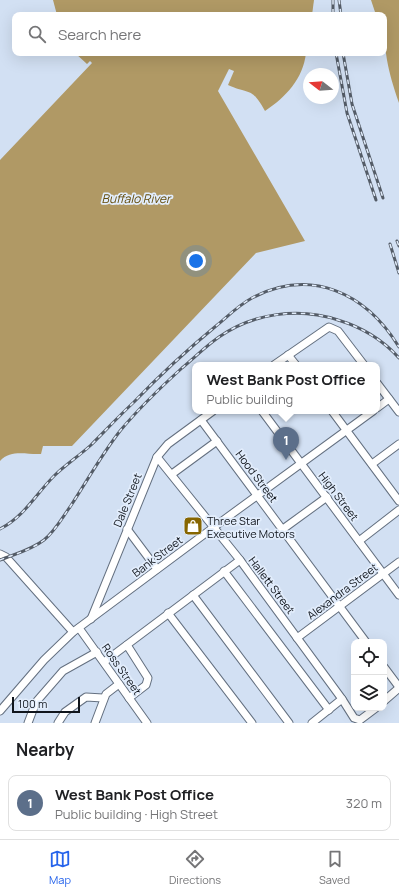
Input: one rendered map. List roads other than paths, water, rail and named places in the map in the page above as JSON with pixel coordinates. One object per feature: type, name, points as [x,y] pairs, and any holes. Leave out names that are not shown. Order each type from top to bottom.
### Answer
[{"type":"street","points":[[278,362],[326,328],[331,327],[338,331],[362,362]]},
{"type":"street","points":[[288,355],[294,362]]},
{"type":"street","points":[[380,387],[399,412]]},
{"type":"street","points":[[380,406],[389,399]]},
{"type":"street","name":"Dale Street","points":[[91,619],[157,457],[168,444],[209,414]]},
{"type":"street","name":"High Street","points":[[264,414],[399,595]]},
{"type":"street","points":[[334,414],[399,501]]},
{"type":"street","name":"Bank Street","points":[[0,711],[44,660],[76,630],[256,495],[302,464],[369,414]]},
{"type":"street","name":"Hood Street","points":[[201,420],[364,639]]},
{"type":"street","points":[[172,474],[217,441]]},
{"type":"street","points":[[372,464],[399,444]]},
{"type":"street","name":"Hallett Street","points":[[157,457],[240,560],[355,719],[360,720],[372,711]]},
{"type":"street","points":[[283,529],[327,497]]},
{"type":"street","points":[[359,541],[399,510]]},
{"type":"street","points":[[127,529],[157,569]]},
{"type":"street","name":"Ross Street","points":[[0,554],[6,557],[97,652],[147,723]]},
{"type":"street","points":[[104,662],[240,560]]},
{"type":"street","name":"Alexandra Street","points":[[297,638],[399,562]]},
{"type":"street","points":[[224,571],[329,710]]},
{"type":"street","points":[[193,595],[290,723]]},
{"type":"street","points":[[168,613],[252,723]]},
{"type":"street","points":[[127,645],[148,678],[146,686],[129,698]]},
{"type":"street","points":[[28,723],[36,702],[63,671],[97,652]]},
{"type":"street","points":[[387,670],[399,688],[387,698]]},
{"type":"street","points":[[95,723],[103,698],[109,690],[119,684]]},
{"type":"street","points":[[58,723],[65,712],[86,697],[103,698]]},
{"type":"street","points":[[312,723],[342,699]]},
{"type":"water","points":[[53,0],[314,0],[312,12],[56,12]]},
{"type":"water","points":[[371,0],[399,0],[399,103],[387,60],[387,12],[375,12]]},
{"type":"water","name":"Buffalo River","points":[[78,56],[305,56],[301,71],[292,86],[280,100],[265,111],[253,94],[228,85],[234,71],[229,69],[218,91],[305,241],[256,253],[72,446],[43,446],[41,454],[19,453],[4,457],[0,461],[0,160],[92,63],[90,61],[87,64]]},
{"type":"railway","points":[[333,0],[333,12]]},
{"type":"railway","points":[[339,0],[341,12]]},
{"type":"railway","points":[[337,56],[347,113],[376,200]]},
{"type":"railway","points":[[344,56],[352,104],[383,198]]},
{"type":"railway","points":[[397,241],[399,246]]},
{"type":"railway","points":[[390,244],[399,273]]},
{"type":"railway","points":[[0,529],[23,512],[54,476],[91,445],[174,363],[234,311],[252,298],[274,289],[295,285],[316,286],[335,291],[354,300],[370,312],[386,328],[399,347]]},
{"type":"railway","points":[[0,560],[23,552],[44,540],[55,529],[107,449],[127,423],[150,398],[182,368],[219,337],[232,329],[246,322],[277,315],[292,313],[323,316],[347,323],[363,330],[386,345],[399,358]]},
{"type":"place","name":"West Bank Post Office","points":[[286,460]]},
{"type":"place","name":"Three Star Executive Motors","points":[[193,526]]}]
